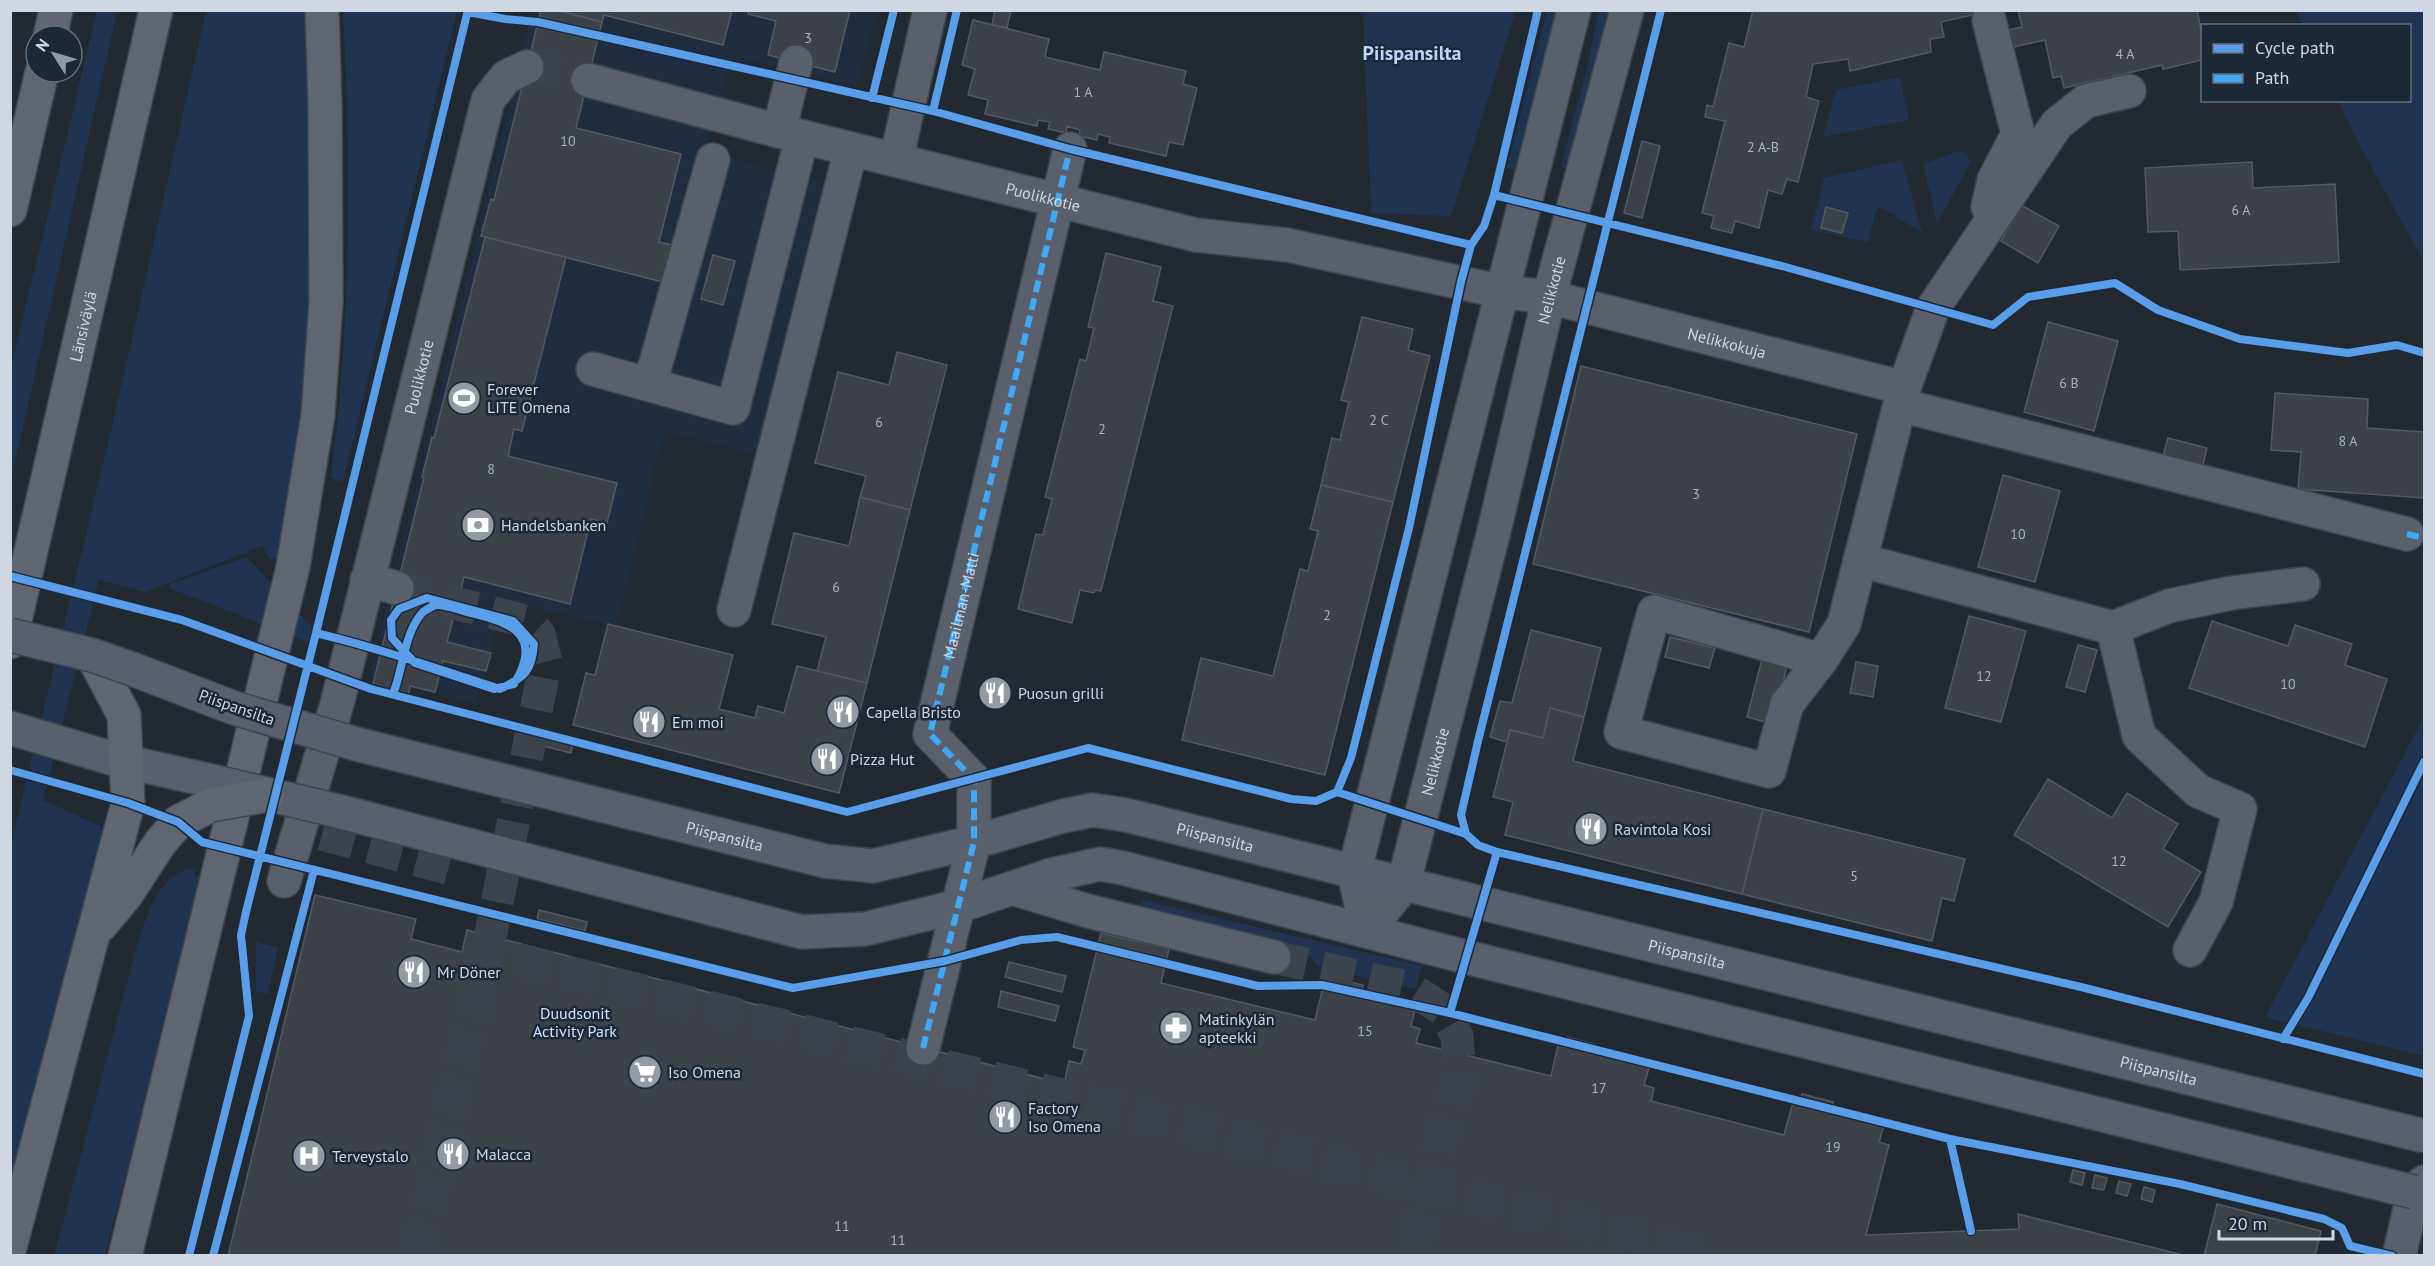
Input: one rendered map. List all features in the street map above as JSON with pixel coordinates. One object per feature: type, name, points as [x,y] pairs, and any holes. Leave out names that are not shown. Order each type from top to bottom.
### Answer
[{"type":"highway","name":"Länsiväylä","points":[[10,642],[156,10]]},
{"type":"highway","points":[[125,1256],[293,567],[318,415],[326,302],[322,10]]},
{"type":"highway","points":[[10,210],[39,84]]},
{"type":"highway","points":[[10,1246],[128,803],[121,761],[124,715],[92,655]]},
{"type":"highway","points":[[93,933],[126,895],[160,843],[178,822],[213,794],[268,795]]},
{"type":"main road","name":"Piispansilta","points":[[10,635],[92,655],[234,708],[356,744],[825,861],[873,866],[1094,810],[1126,815],[1403,886],[2424,1136]]},
{"type":"main road","points":[[10,728],[121,761],[213,794]]},
{"type":"main road","points":[[268,795],[320,825],[802,932],[866,929],[959,906],[1051,875],[1100,864],[1123,868],[1929,1074],[2264,1155],[2421,1190],[2399,1256]]},
{"type":"street","points":[[896,160],[930,10]]},
{"type":"street","points":[[1367,931],[1354,873],[1574,10]]},
{"type":"street","name":"Nelikkotie","points":[[1367,931],[1403,886],[1495,527],[1549,297],[1627,10]]},
{"type":"street","points":[[1982,236],[1994,180],[2018,134],[1989,20]]},
{"type":"street","points":[[593,369],[733,408],[791,134],[796,62]]},
{"type":"street","name":"Puolikkotie","points":[[284,881],[320,825],[337,704],[382,584],[488,100],[506,77],[527,67]]},
{"type":"street","name":"Puolikkotie","points":[[588,80],[791,134],[1196,235],[1287,245],[1503,292],[1549,297]]},
{"type":"street","points":[[1821,660],[1654,612],[1621,732],[1769,771],[1787,704],[1821,660],[1844,624],[1902,396],[1933,309],[2057,124],[2086,101],[2129,91]]},
{"type":"street","points":[[734,610],[851,149]]},
{"type":"street","name":"Maailman-Matti","points":[[923,1048],[974,842],[974,780],[930,734],[1070,149]]},
{"type":"street","points":[[651,384],[713,160]]},
{"type":"street","name":"Nelikkokuja","points":[[1549,297],[2407,534]]},
{"type":"street","points":[[1860,560],[2113,628],[2169,606],[2231,593],[2303,585]]},
{"type":"street","points":[[2113,628],[2139,736],[2198,791],[2240,809],[2216,902],[2190,950]]},
{"type":"street","points":[[1012,888],[1088,911],[1274,957]]},
{"type":"shaded area","points":[[97,11],[117,11],[11,480],[11,367],[79,84],[84,84],[84,65]]},
{"type":"shaded area","points":[[206,11],[306,11],[311,199],[309,312],[298,434],[281,556],[269,559],[263,546],[145,592],[99,580],[43,800],[100,826],[103,834],[11,1183],[11,844],[111,431]]},
{"type":"shaded area","points":[[343,11],[457,11],[343,482],[331,478],[338,420],[348,245]]},
{"type":"shaded area","points":[[532,11],[877,11],[857,86],[731,57],[705,151],[829,185],[759,455],[664,431],[616,626],[504,601],[476,703],[370,677]]},
{"type":"shaded area","points":[[1363,11],[1516,11],[1451,216],[1371,213]]},
{"type":"shaded area","points":[[1547,11],[1558,11],[1515,171],[1507,167]]},
{"type":"shaded area","points":[[1598,11],[1610,11],[1571,169],[1561,167],[1589,60]]},
{"type":"shaded area","points":[[2296,11],[2424,11],[2424,262],[2362,150],[2338,102],[2411,102],[2411,24],[2302,24]]},
{"type":"shaded area","points":[[1900,77],[1909,120],[1823,137],[1836,90]]},
{"type":"shaded area","points":[[1959,151],[1966,154],[1971,162],[1937,223],[1923,164]]},
{"type":"shaded area","points":[[1902,160],[1922,233],[1881,207],[1876,210],[1868,242],[1811,230],[1824,178]]},
{"type":"shaded area","points":[[247,557],[313,628],[308,642],[169,588],[170,584]]},
{"type":"shaded area","points":[[2424,717],[2424,1056],[2265,1017]]},
{"type":"shaded area","points":[[187,869],[195,869],[195,876],[203,877],[105,1255],[54,1256],[137,945],[160,890],[176,874]]},
{"type":"shaded area","points":[[1143,900],[1422,966],[1416,989],[1320,967],[1298,946],[1138,907]]},
{"type":"shaded area","points":[[256,942],[278,948],[268,994],[256,991]]},
{"type":"building","points":[[541,10],[556,10],[602,22],[576,128],[681,154],[659,242],[672,245],[663,282],[481,236],[491,199],[494,200]]},
{"type":"building","points":[[556,10],[732,10],[723,45],[604,15],[602,22]]},
{"type":"building","points":[[749,10],[850,10],[835,72],[768,55],[776,21],[748,14]]},
{"type":"building","points":[[995,10],[1011,10],[1007,28],[992,25]]},
{"type":"building","points":[[1753,10],[1976,10],[1977,14],[1941,22],[1944,37],[1930,39],[1931,52],[1850,71],[1848,59],[1813,64],[1806,97],[1819,101],[1798,182],[1787,179],[1782,194],[1768,190],[1759,228],[1735,221],[1732,233],[1711,228],[1714,216],[1702,213],[1725,121],[1705,117],[1707,105],[1713,107],[1729,43],[1744,47]]},
{"type":"building","points":[[2018,10],[2197,10],[2201,30],[2201,60],[2163,69],[2162,65],[2064,88],[2061,76],[2053,78],[2045,40],[2008,48],[2004,31],[2022,27]]},
{"type":"building","points":[[973,20],[1049,39],[1045,57],[1100,70],[1104,52],[1186,71],[1183,84],[1197,88],[1183,145],[1169,142],[1166,156],[1109,143],[1110,137],[1098,134],[1097,140],[1079,136],[1080,130],[1067,126],[1066,133],[1048,129],[1050,122],[1038,120],[1037,126],[985,114],[988,100],[968,95],[975,69],[962,65]]},
{"type":"building","points":[[1642,141],[1660,146],[1642,218],[1624,213]]},
{"type":"building","points":[[2252,162],[2253,188],[2335,184],[2339,262],[2180,270],[2178,231],[2148,232],[2145,168]]},
{"type":"building","points":[[2021,205],[2059,226],[2038,263],[2001,241]]},
{"type":"building","points":[[1826,207],[1848,213],[1842,233],[1821,228]]},
{"type":"building","points":[[485,237],[566,257],[522,431],[514,429],[508,456],[617,483],[607,523],[591,519],[570,604],[464,577],[447,642],[491,653],[486,671],[443,661],[435,692],[410,686],[408,697],[372,688],[432,437],[434,438]]},
{"type":"building","points":[[1106,253],[1161,267],[1153,301],[1173,306],[1101,591],[1095,590],[1094,593],[1080,590],[1072,623],[1018,609],[1036,534],[1043,535],[1052,499],[1045,497],[1080,359],[1086,361],[1094,328],[1088,327]]},
{"type":"building","points":[[713,255],[735,261],[723,305],[701,299]]},
{"type":"building","points":[[1362,317],[1413,329],[1408,350],[1430,356],[1393,502],[1321,485],[1332,438],[1340,440],[1349,402],[1341,400]]},
{"type":"building","points":[[2048,322],[2118,341],[2094,431],[2024,412]]},
{"type":"building","points":[[897,352],[947,365],[910,510],[860,497],[866,476],[815,463],[838,372],[889,385]]},
{"type":"building","points":[[1581,366],[1857,434],[1809,632],[1533,564]]},
{"type":"building","points":[[2275,393],[2368,399],[2367,428],[2424,432],[2424,498],[2298,489],[2301,452],[2271,450]]},
{"type":"building","points":[[2168,438],[2207,448],[2202,469],[2162,459]]},
{"type":"building","points":[[2003,475],[2060,491],[2035,582],[1978,567]]},
{"type":"building","points":[[1321,485],[1393,502],[1325,775],[1182,740],[1201,658],[1273,676],[1300,569],[1308,571],[1318,531],[1310,529]]},
{"type":"building","points":[[860,497],[910,510],[867,683],[817,671],[826,637],[772,624],[794,533],[849,546]]},
{"type":"building","points":[[1969,616],[2026,631],[2001,722],[1945,708]]},
{"type":"building","points":[[2212,621],[2288,646],[2295,625],[2352,644],[2345,665],[2387,679],[2365,747],[2189,688]]},
{"type":"building","points":[[608,624],[733,655],[719,709],[755,718],[758,706],[784,713],[797,666],[867,683],[839,793],[573,725],[586,673],[595,675]]},
{"type":"building","points":[[1531,630],[1601,648],[1584,717],[1550,708],[1543,738],[1510,730],[1507,742],[1490,737],[1500,701],[1512,703]]},
{"type":"building","points":[[1670,637],[1715,648],[1709,668],[1665,657]]},
{"type":"building","points":[[2078,645],[2097,650],[2085,692],[2066,687]]},
{"type":"building","points":[[1762,659],[1787,665],[1773,724],[1747,717]]},
{"type":"building","points":[[1856,662],[1878,666],[1873,697],[1850,693]]},
{"type":"building","points":[[1550,708],[1584,717],[1573,761],[1763,809],[1742,894],[1505,835],[1513,802],[1493,797],[1510,730],[1543,738]]},
{"type":"building","points":[[525,732],[573,744],[571,753],[523,741]]},
{"type":"building","points":[[2048,779],[2112,818],[2127,793],[2178,824],[2163,849],[2201,872],[2168,927],[2014,835]]},
{"type":"building","points":[[1763,809],[1965,859],[1954,901],[1942,898],[1932,941],[1742,894]]},
{"type":"building","name":"Iso Omena","points":[[315,895],[416,919],[411,939],[462,952],[467,930],[1064,1084],[1069,1061],[1081,1064],[1085,1050],[1073,1047],[1101,933],[1169,949],[1161,983],[1315,1020],[1323,987],[1330,988],[1333,978],[1363,985],[1361,996],[1415,1009],[1411,1026],[1420,1029],[1416,1043],[1551,1076],[1558,1045],[1564,1047],[1567,1037],[1597,1045],[1595,1054],[1649,1068],[1644,1085],[1654,1088],[1651,1101],[1784,1135],[1793,1102],[1799,1104],[1802,1094],[1833,1102],[1830,1112],[1884,1125],[1879,1142],[1889,1145],[1866,1235],[2019,1229],[2018,1214],[2187,1256],[228,1256]]},
{"type":"building","points":[[539,910],[587,922],[585,931],[537,919]]},
{"type":"building","points":[[1009,962],[1066,976],[1062,992],[1005,977]]},
{"type":"building","points":[[1001,991],[1059,1006],[1055,1021],[998,1007]]},
{"type":"building","points":[[2073,1170],[2085,1173],[2082,1185],[2070,1182]]},
{"type":"building","points":[[2095,1175],[2107,1178],[2104,1190],[2092,1188]]},
{"type":"building","points":[[2119,1181],[2131,1184],[2127,1196],[2116,1193]]},
{"type":"building","points":[[2144,1187],[2155,1190],[2152,1202],[2141,1199]]},
{"type":"building","points":[[2217,1204],[2321,1231],[2315,1256],[2204,1256]]},
{"type":"tunnel","points":[[527,67],[540,66],[588,80]]},
{"type":"tunnel","points":[[397,588],[525,621],[539,634],[546,662],[487,952]]},
{"type":"tunnel","points":[[322,834],[458,871]]},
{"type":"tunnel","points":[[417,1256],[487,952],[1689,1251],[1688,1256]]},
{"type":"tunnel","points":[[1274,957],[1410,988],[1442,1009],[1457,1036],[1460,1077],[1435,1162],[1413,1256]]},
{"type":"marked path","points":[[923,1048],[974,842],[974,780],[930,734],[1070,149]]},
{"type":"marked path","points":[[2407,534],[2424,538]]},
{"type":"cycle path","points":[[316,633],[468,10]]},
{"type":"cycle path","points":[[872,98],[894,10]]},
{"type":"cycle path","points":[[933,111],[957,10]]},
{"type":"cycle path","points":[[1337,792],[1351,758],[1409,528],[1461,282],[1471,245],[1484,226],[1494,195],[1538,10]]},
{"type":"cycle path","points":[[1466,834],[1461,815],[1478,741],[1661,10]]},
{"type":"cycle path","points":[[468,12],[538,22],[933,111],[1070,149],[1471,245]]},
{"type":"cycle path","points":[[1494,195],[1782,266],[1993,325],[2028,297],[2115,283],[2158,310],[2240,339],[2348,353],[2397,345],[2424,353]]},
{"type":"cycle path","points":[[10,576],[182,620],[371,689],[847,812],[1088,748],[1291,799],[1316,801],[1337,792],[1466,834],[1478,845],[1497,852],[2081,987],[2424,1074]]},
{"type":"cycle path","points":[[189,1256],[249,1016],[241,935],[316,633],[385,652],[408,659],[431,666],[454,674],[477,681],[500,689],[509,685],[516,681],[526,672],[534,644],[513,621],[427,598],[399,609],[391,620],[392,638],[415,663],[494,689],[514,684],[523,667],[526,653],[524,642],[509,626],[496,620],[436,605],[423,612],[412,630],[408,640],[405,652],[402,663],[399,674],[393,694]]},
{"type":"cycle path","points":[[2283,1039],[2308,998],[2424,762]]},
{"type":"cycle path","points":[[10,770],[128,803],[178,822],[202,842],[793,988],[945,961],[1021,940],[1057,937],[1258,986],[1322,985],[1450,1013],[1950,1139],[2180,1184],[2324,1219],[2342,1228],[2350,1246],[2392,1256]]},
{"type":"cycle path","points":[[1450,1013],[1497,852]]},
{"type":"cycle path","points":[[213,1256],[314,870]]},
{"type":"cycle path","points":[[1950,1139],[1971,1231]]},
{"type":"place","name":"Forever LITE Omena","points":[[464,398]]},
{"type":"place","name":"Handelsbanken","points":[[478,525]]},
{"type":"place","name":"Puosun grilli","points":[[995,693]]},
{"type":"place","name":"Capella Bristo","points":[[843,712]]},
{"type":"place","name":"Em moi","points":[[649,722]]},
{"type":"place","name":"Pizza Hut","points":[[827,759]]},
{"type":"place","name":"Ravintola Kosi","points":[[1591,829]]},
{"type":"place","name":"Mr Döner","points":[[414,972]]},
{"type":"place","name":"Matinkylän apteekki","points":[[1176,1028]]},
{"type":"place","name":"Iso Omena","points":[[645,1072]]},
{"type":"place","name":"Factory Iso Omena","points":[[1005,1117]]},
{"type":"place","name":"Malacca","points":[[453,1154]]},
{"type":"place","name":"Terveystalo","points":[[309,1156]]},
{"type":"district","name":"Piispansilta","points":[[1412,53]]},
{"type":"park label","name":"Duudsonit Activity Park","points":[[575,1022]]}]
